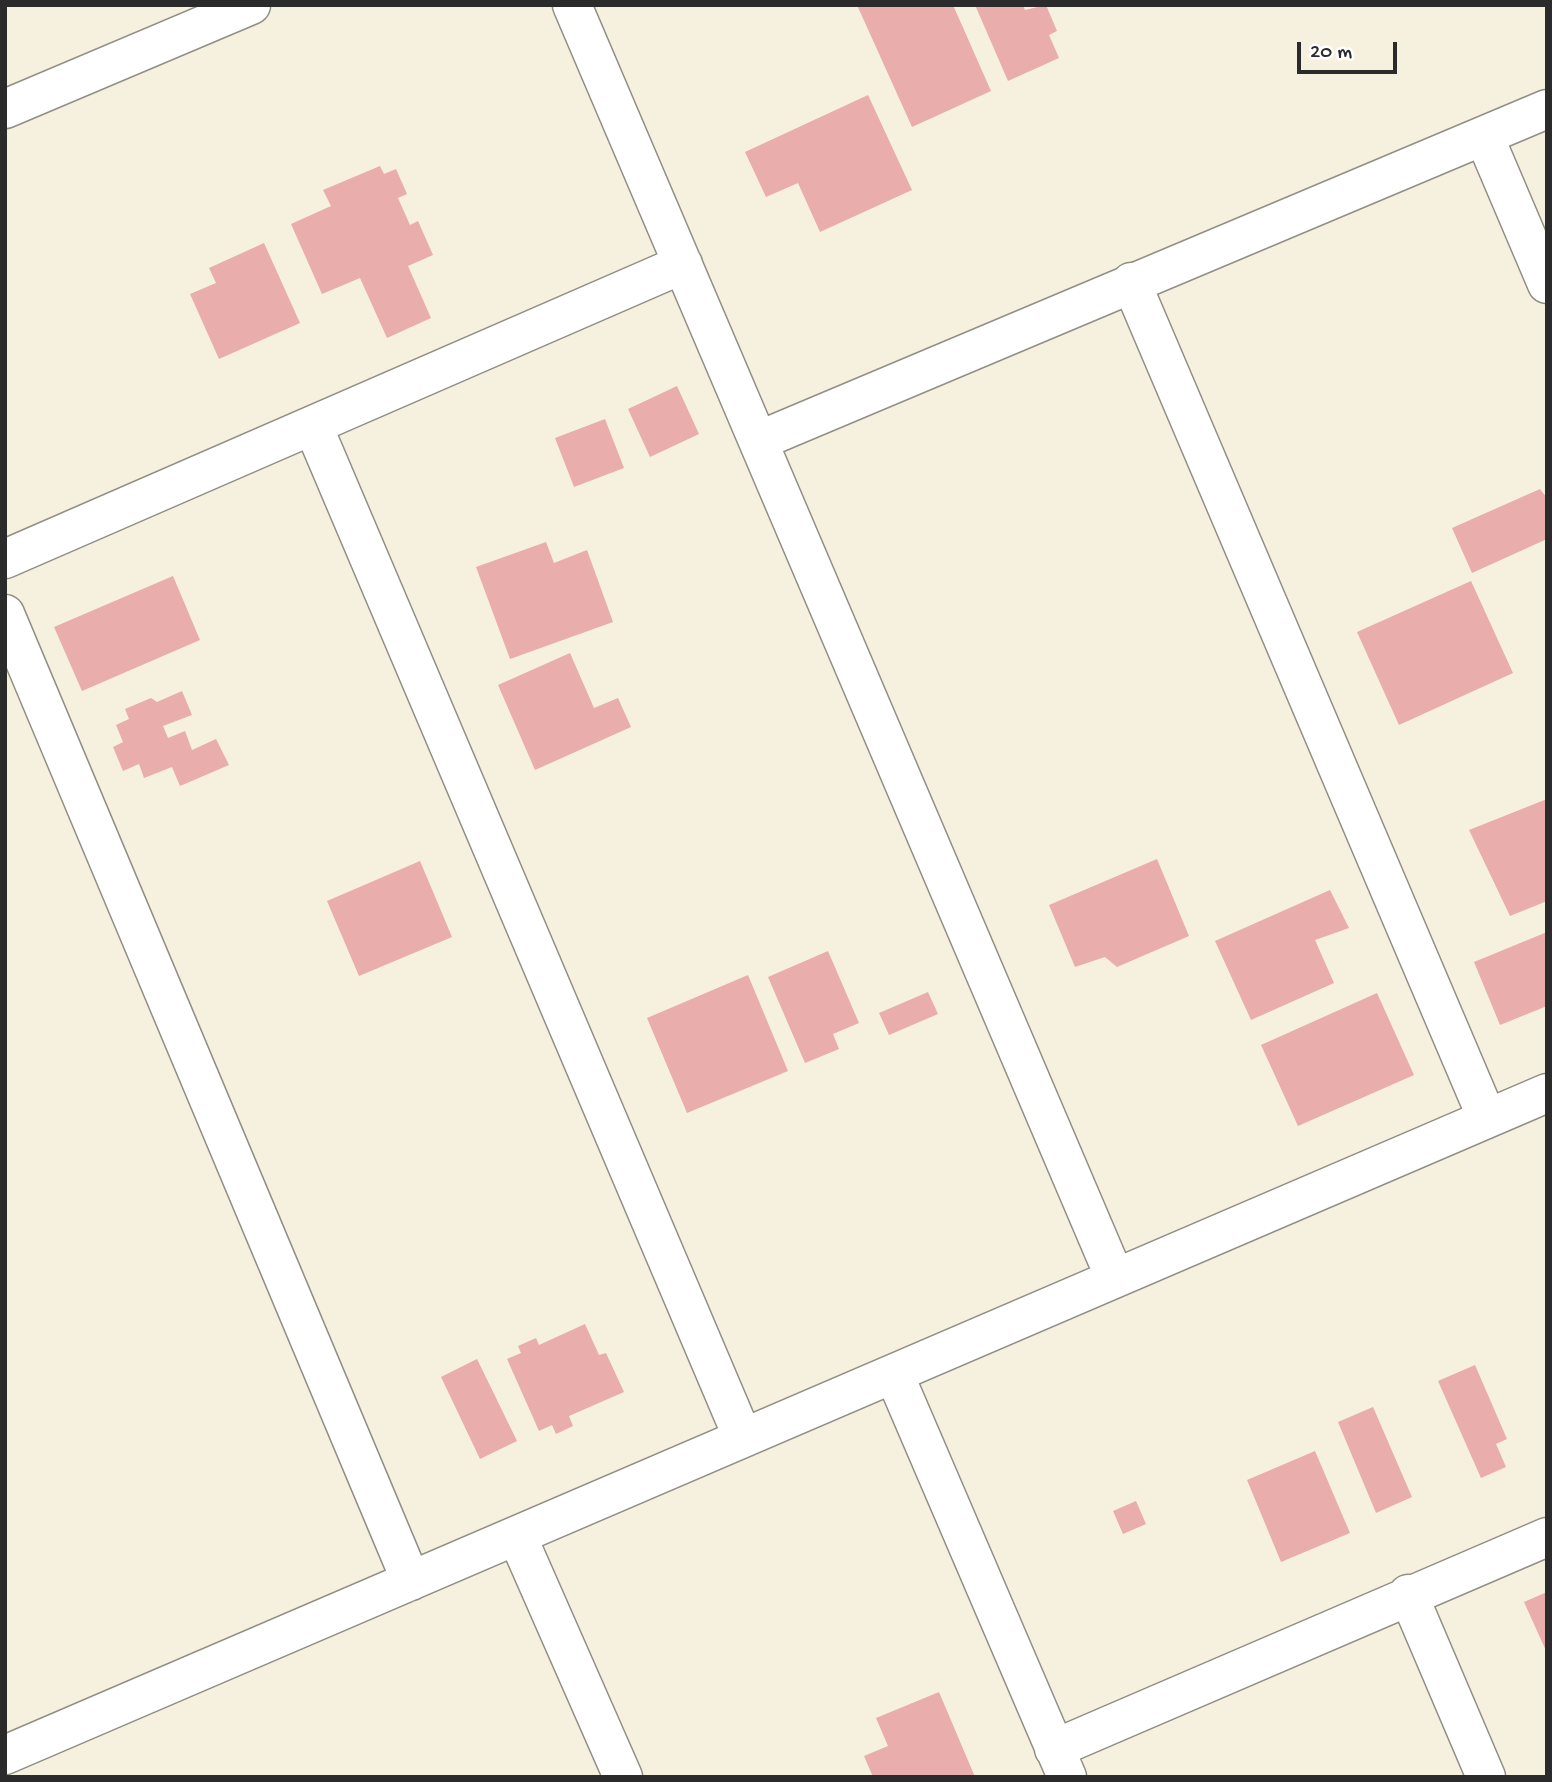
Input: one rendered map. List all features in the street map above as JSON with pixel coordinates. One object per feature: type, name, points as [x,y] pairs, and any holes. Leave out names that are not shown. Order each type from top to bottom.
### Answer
[{"type":"street","points":[[5,109],[251,5]]},
{"type":"street","points":[[580,8],[683,264],[1115,1278]]},
{"type":"street","points":[[758,441],[1547,109]]},
{"type":"street","points":[[1484,136],[1547,284]]},
{"type":"street","points":[[5,559],[683,264]]},
{"type":"street","points":[[1131,282],[1487,1118]]},
{"type":"street","points":[[313,426],[743,1438]]},
{"type":"street","points":[[5,614],[411,1581]]},
{"type":"street","points":[[9,1742],[411,1581],[1547,1093]]},
{"type":"street","points":[[894,1374],[1060,1763],[1408,1594],[1547,1537]]},
{"type":"street","points":[[517,1536],[623,1777]]},
{"type":"street","points":[[1408,1594],[1486,1777]]},
{"type":"building","points":[[857,5],[953,5],[991,91],[912,127]]},
{"type":"building","points":[[975,5],[1023,5],[1025,10],[1046,5],[1057,31],[1049,35],[1059,58],[1008,81]]},
{"type":"building","points":[[868,95],[912,190],[820,232],[798,183],[766,197],[745,152]]},
{"type":"building","points":[[380,166],[384,174],[396,169],[407,194],[398,198],[410,225],[418,221],[433,255],[408,266],[431,318],[387,338],[360,278],[322,294],[291,224],[331,206],[323,190]]},
{"type":"building","points":[[264,243],[300,323],[219,359],[190,294],[216,283],[209,268]]},
{"type":"building","points":[[677,386],[699,434],[650,457],[628,409]]},
{"type":"building","points":[[605,419],[624,468],[574,487],[555,438]]},
{"type":"building","points":[[1540,489],[1547,498],[1547,539],[1472,573],[1452,528]]},
{"type":"building","points":[[546,542],[554,563],[587,550],[613,622],[510,659],[476,567]]},
{"type":"building","points":[[173,576],[200,640],[82,691],[54,627]]},
{"type":"building","points":[[1471,581],[1513,673],[1399,725],[1357,632]]},
{"type":"building","points":[[570,653],[594,708],[618,698],[631,727],[535,770],[498,685]]},
{"type":"building","points":[[182,691],[192,715],[163,726],[168,738],[185,731],[192,750],[216,739],[229,765],[180,786],[172,767],[144,778],[139,764],[123,771],[113,747],[123,742],[116,725],[129,719],[125,709],[151,698],[157,702]]},
{"type":"building","points":[[1547,799],[1547,901],[1510,916],[1469,830]]},
{"type":"building","points":[[1157,859],[1189,936],[1117,967],[1105,957],[1075,967],[1049,905]]},
{"type":"building","points":[[420,861],[452,937],[359,976],[327,901]]},
{"type":"building","points":[[1330,890],[1349,928],[1315,940],[1334,983],[1251,1020],[1215,941]]},
{"type":"building","points":[[1547,932],[1547,1006],[1500,1025],[1474,962]]},
{"type":"building","points":[[828,951],[859,1023],[833,1034],[839,1049],[805,1063],[768,977]]},
{"type":"building","points":[[748,975],[788,1071],[687,1113],[647,1018]]},
{"type":"building","points":[[928,992],[938,1014],[889,1035],[879,1013]]},
{"type":"building","points":[[1377,993],[1414,1075],[1298,1126],[1261,1045]]},
{"type":"building","points":[[585,1324],[599,1355],[606,1353],[624,1392],[569,1416],[573,1426],[556,1434],[552,1425],[539,1431],[507,1359],[521,1353],[518,1346],[536,1338],[539,1345]]},
{"type":"building","points":[[477,1359],[517,1441],[480,1459],[441,1377]]},
{"type":"building","points":[[1475,1365],[1507,1439],[1496,1444],[1506,1467],[1481,1478],[1438,1381]]},
{"type":"building","points":[[1373,1407],[1412,1497],[1376,1513],[1338,1422]]},
{"type":"building","points":[[1315,1451],[1350,1533],[1281,1562],[1247,1480]]},
{"type":"building","points":[[1136,1501],[1146,1524],[1123,1534],[1113,1511]]},
{"type":"building","points":[[1547,1592],[1547,1653],[1524,1602]]},
{"type":"building","points":[[939,1692],[975,1777],[873,1777],[864,1756],[888,1746],[876,1718]]}]
